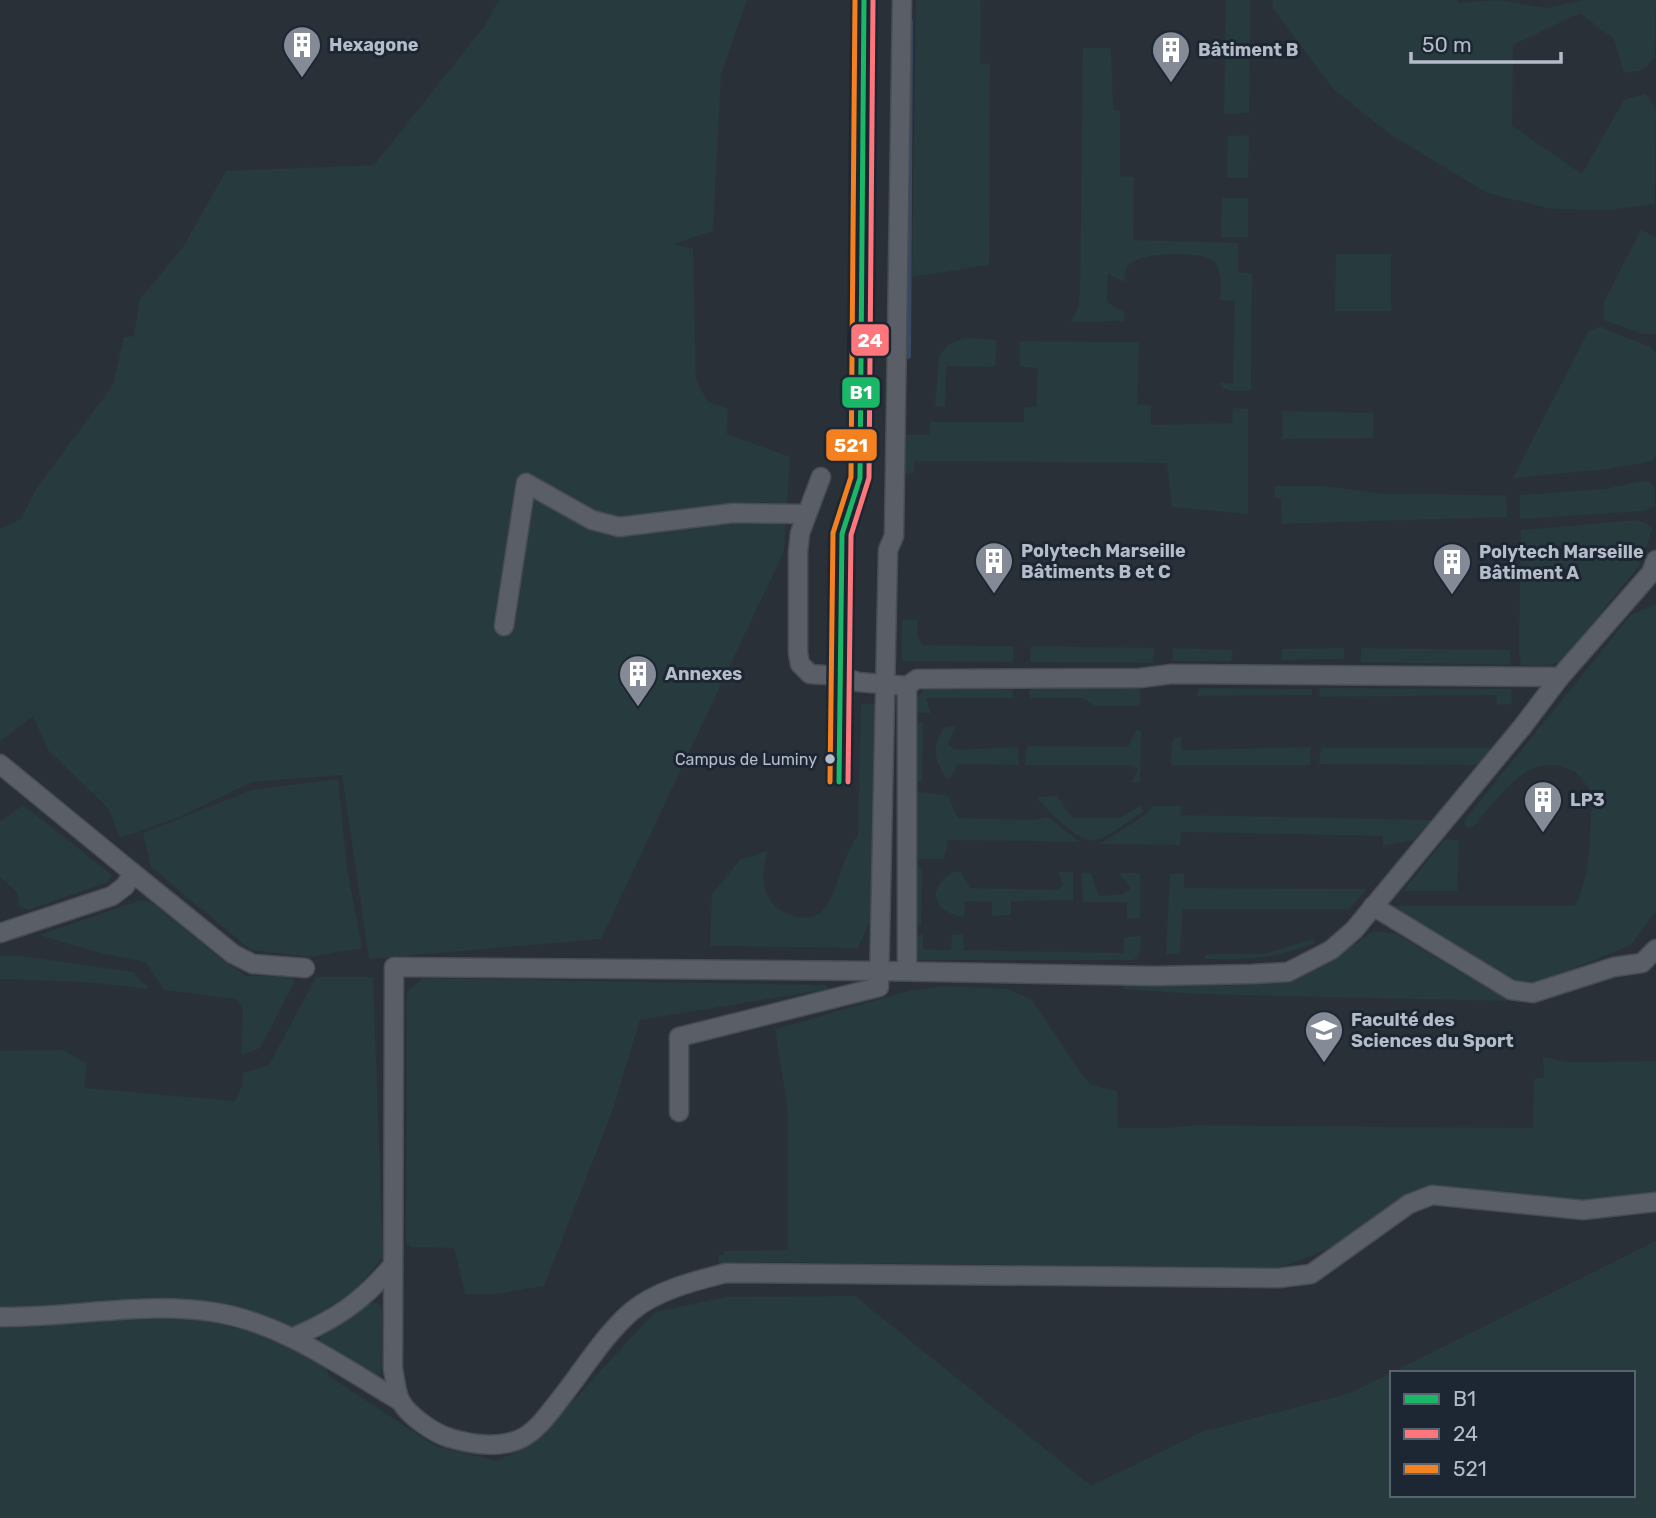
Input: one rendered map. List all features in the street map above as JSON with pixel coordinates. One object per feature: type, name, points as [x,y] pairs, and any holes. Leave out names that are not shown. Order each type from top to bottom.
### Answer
[{"type":"street","points":[[679,1112],[679,1037],[878,987],[888,550],[894,536],[902,0]]},
{"type":"street","points":[[821,477],[800,533],[798,552],[797,653],[800,664],[810,674],[840,676],[858,682],[908,686],[917,679],[1140,678],[1172,674],[1560,677]]},
{"type":"street","points":[[504,626],[526,483],[592,520],[619,527],[733,513],[807,514]]},
{"type":"street","points":[[400,1401],[393,1369],[394,967],[1155,975],[1288,972],[1331,950],[1354,930],[1523,726],[1560,677],[1654,569]]},
{"type":"street","points":[[907,971],[908,686]]},
{"type":"street","points":[[0,764],[233,954],[253,964],[305,968]]},
{"type":"street","points":[[0,933],[112,896],[125,886],[133,873]]},
{"type":"street","points":[[1373,906],[1511,990],[1533,993],[1614,967],[1642,963],[1656,948]]},
{"type":"street","points":[[0,1317],[154,1308],[213,1312],[292,1338],[400,1401],[419,1421],[441,1436],[470,1444],[500,1444],[523,1437],[544,1419],[614,1329],[635,1309],[687,1285],[726,1273],[1279,1278],[1311,1274],[1409,1203],[1432,1195],[1583,1210],[1656,1202]]},
{"type":"street","points":[[292,1338],[346,1310],[372,1290],[393,1265]]},
{"type":"green space","points":[[499,0],[747,0],[721,75],[713,231],[673,244],[693,249],[696,380],[708,402],[728,408],[727,434],[790,457],[784,551],[601,939],[369,959],[342,775],[252,782],[179,817],[120,838],[108,808],[48,750],[33,716],[0,741],[0,529],[21,519],[36,489],[113,385],[124,337],[134,336],[140,299],[183,247],[226,171],[374,165],[484,27]]},
{"type":"green space","points":[[916,0],[981,0],[980,63],[990,64],[989,265],[912,277]]},
{"type":"green space","points":[[1226,0],[1250,0],[1249,113],[1224,114]]},
{"type":"green space","points":[[1273,0],[1457,0],[1459,3],[1498,0],[1546,8],[1584,0],[1656,0],[1655,58],[1643,70],[1624,73],[1614,39],[1580,13],[1513,45],[1512,126],[1582,174],[1624,100],[1645,94],[1656,109],[1655,204],[1611,210],[1552,209],[1487,193],[1393,136],[1334,90],[1272,7]]},
{"type":"green space","points":[[1083,48],[1111,48],[1113,109],[1120,111],[1120,176],[1134,177],[1133,240],[1238,243],[1238,273],[1252,273],[1251,391],[1228,390],[1219,383],[1233,383],[1235,301],[1220,300],[1219,272],[1215,263],[1209,259],[1172,254],[1144,257],[1134,261],[1128,266],[1124,282],[1108,274],[1107,302],[1124,312],[1124,321],[1071,322],[1078,308],[1080,293]]},
{"type":"green space","points":[[1249,135],[1248,178],[1227,178],[1228,136]]},
{"type":"green space","points":[[1222,198],[1248,198],[1248,237],[1221,237]]},
{"type":"green space","points":[[1641,230],[1656,237],[1656,334],[1643,334],[1604,320],[1604,302]]},
{"type":"green space","points":[[1336,254],[1391,254],[1391,311],[1335,311]]},
{"type":"green space","points":[[1600,327],[1651,347],[1656,354],[1656,455],[1653,461],[1609,469],[1513,478],[1589,330]]},
{"type":"green space","points":[[964,338],[997,340],[995,367],[946,366],[945,407],[935,406],[939,356],[948,345]]},
{"type":"green space","points":[[1020,341],[1139,342],[1137,404],[1151,406],[1151,425],[1232,423],[1233,408],[1248,409],[1248,514],[1172,507],[1167,463],[919,461],[914,462],[914,473],[904,474],[904,435],[929,435],[930,422],[1024,422],[1024,407],[1036,407],[1038,368],[1020,367]]},
{"type":"green space","points":[[1283,411],[1373,413],[1373,438],[1282,439]]},
{"type":"green space","points":[[1642,481],[1651,483],[1655,489],[1655,506],[1643,511],[1520,519],[1520,495],[1605,489]]},
{"type":"green space","points":[[1275,486],[1325,486],[1384,494],[1506,495],[1507,517],[1282,524],[1281,498],[1275,498]]},
{"type":"green space","points":[[1637,520],[1653,527],[1639,566],[1561,662],[1551,665],[1521,665],[1521,530]]},
{"type":"green space","points":[[1656,604],[1656,911],[1631,945],[1542,981],[1518,982],[1386,906],[1575,906],[1585,879],[1592,793],[1575,772],[1559,766],[1544,765],[1530,770],[1506,789],[1474,826],[1468,828],[1464,824],[1466,818],[1631,615]]},
{"type":"green space","points":[[902,620],[917,620],[917,635],[923,645],[1013,646],[1013,662],[902,661]]},
{"type":"green space","points":[[1031,646],[1154,648],[1153,663],[1030,662]]},
{"type":"green space","points":[[1173,648],[1233,650],[1231,661],[1172,661]]},
{"type":"green space","points":[[1344,648],[1344,659],[1282,660],[1282,649]]},
{"type":"green space","points":[[1361,648],[1510,650],[1510,665],[1361,662]]},
{"type":"green space","points":[[930,684],[1013,684],[1013,698],[926,698],[931,713],[914,713],[915,699]]},
{"type":"green space","points":[[1029,684],[1131,684],[1140,689],[1140,706],[1094,706],[1083,698],[1030,698]]},
{"type":"green space","points":[[1199,688],[1312,689],[1312,695],[1197,696]]},
{"type":"green space","points":[[1319,688],[1511,689],[1512,704],[1497,705],[1496,695],[1320,697]]},
{"type":"green space","points":[[878,703],[877,923],[868,925],[858,948],[710,946],[712,894],[740,860],[768,851],[764,871],[766,890],[769,899],[783,912],[804,918],[817,915],[826,906],[847,854],[858,836],[861,704]]},
{"type":"green space","points":[[914,723],[923,723],[922,781],[914,782]]},
{"type":"green space","points":[[956,726],[948,744],[955,750],[1018,747],[1019,765],[958,764],[949,780],[937,761],[936,748],[944,728]]},
{"type":"green space","points":[[1136,730],[1141,731],[1140,782],[1131,782],[1138,770],[1131,765],[1025,765],[1027,746],[1128,747]]},
{"type":"green space","points":[[1181,737],[1182,750],[1311,747],[1310,765],[1171,765],[1172,742]]},
{"type":"green space","points":[[1321,748],[1491,748],[1478,765],[1319,764]]},
{"type":"green space","points":[[338,779],[347,868],[362,948],[309,957],[251,950],[151,867],[143,833],[252,790]]},
{"type":"green space","points":[[914,791],[948,796],[958,818],[1033,820],[1048,817],[1080,842],[948,840],[944,859],[914,859]]},
{"type":"green space","points":[[1057,796],[1073,818],[1119,818],[1140,806],[1144,811],[1109,834],[1097,840],[1090,840],[1082,838],[1064,825],[1036,797]]},
{"type":"green space","points":[[23,805],[112,875],[108,882],[28,910],[19,906],[17,892],[0,877],[0,822]]},
{"type":"green space","points":[[1152,806],[1181,806],[1181,815],[1432,820],[1413,840],[1383,846],[1383,836],[1181,832],[1180,845],[1100,844],[1145,815]]},
{"type":"green space","points":[[1445,839],[1459,841],[1457,891],[1403,891]]},
{"type":"green space","points":[[913,867],[922,868],[921,924],[913,924]]},
{"type":"green space","points":[[952,872],[961,872],[970,888],[1057,890],[1063,885],[1058,872],[1073,872],[1073,900],[1011,901],[1011,915],[992,916],[992,902],[965,901],[964,917],[946,911],[937,900],[938,886]]},
{"type":"green space","points":[[1081,872],[1091,873],[1099,896],[1123,894],[1131,888],[1119,873],[1140,873],[1140,919],[1127,918],[1127,902],[1083,902]]},
{"type":"green space","points":[[1184,873],[1184,888],[1367,889],[1349,909],[1183,909],[1180,954],[1166,954],[1170,874]]},
{"type":"green space","points":[[141,900],[151,902],[246,976],[293,975],[294,983],[260,1048],[241,1055],[243,1008],[237,999],[164,990],[146,962],[96,952],[39,935]]},
{"type":"green space","points":[[1373,931],[1395,933],[1509,1001],[1196,994],[1123,989],[1124,984],[1254,984],[1316,968],[1343,953]]},
{"type":"green space","points":[[963,934],[964,950],[1124,953],[1124,937],[1141,936],[1140,953],[1134,960],[921,960],[913,957],[914,935],[923,935],[923,949],[951,950],[952,935]]},
{"type":"green space","points":[[1313,939],[1315,943],[1273,955],[1248,959],[1204,959],[1206,955],[1213,954],[1263,954]]},
{"type":"green space","points":[[0,956],[22,956],[133,972],[149,989],[84,982],[0,979]]},
{"type":"green space","points":[[316,977],[373,977],[383,1257],[355,1290],[310,1320],[329,1376],[435,1446],[497,1461],[537,1440],[655,1312],[726,1297],[855,1296],[1091,1486],[1202,1432],[1350,1393],[1390,1373],[1390,1497],[1635,1497],[1635,1371],[1394,1371],[1656,1241],[1656,1518],[0,1518],[0,1051],[63,1050],[87,1064],[84,1088],[235,1101],[242,1086],[243,1073],[269,1065]]},
{"type":"green space","points":[[423,978],[825,985],[829,989],[640,1020],[612,1112],[544,1286],[494,1294],[465,1294],[454,1248],[410,1247],[406,1242],[407,992]]},
{"type":"green space","points":[[943,986],[1008,989],[1031,999],[1091,1085],[1117,1091],[1118,1128],[1195,1125],[1533,1128],[1534,1079],[1544,1077],[1543,1057],[1569,1062],[1656,1061],[1656,1194],[1593,1201],[1430,1186],[1399,1200],[1333,1245],[1304,1259],[1273,1268],[741,1262],[719,1266],[718,1255],[724,1255],[724,1251],[788,1250],[788,1112],[775,1029],[909,991]]},
{"type":"green space","points":[[371,1303],[378,1303],[382,1309],[382,1367],[380,1374],[374,1376],[319,1343],[321,1334]]},
{"type":"waterway","points":[[908,356],[910,22]]},
{"type":"transit line","name":"521","points":[[830,782],[833,533],[851,477],[855,0]]},
{"type":"transit line","name":"B1","points":[[839,782],[842,534],[860,478],[864,0]]},
{"type":"transit line","name":"24","points":[[848,782],[851,535],[869,478],[873,0]]},
{"type":"place","name":"Hexagone","points":[[302,79]]},
{"type":"place","name":"Bâtiment B","points":[[1171,84]]},
{"type":"place","name":"Polytech Marseille Bâtiments B et C","points":[[994,595]]},
{"type":"place","name":"Polytech Marseille Bâtiment A","points":[[1452,596]]},
{"type":"place","name":"Annexes","points":[[638,708]]},
{"type":"place","name":"Campus de Luminy","points":[[830,759]]},
{"type":"place","name":"LP3","points":[[1543,834]]},
{"type":"place","name":"Faculté des Sciences du Sport","points":[[1324,1064]]}]
